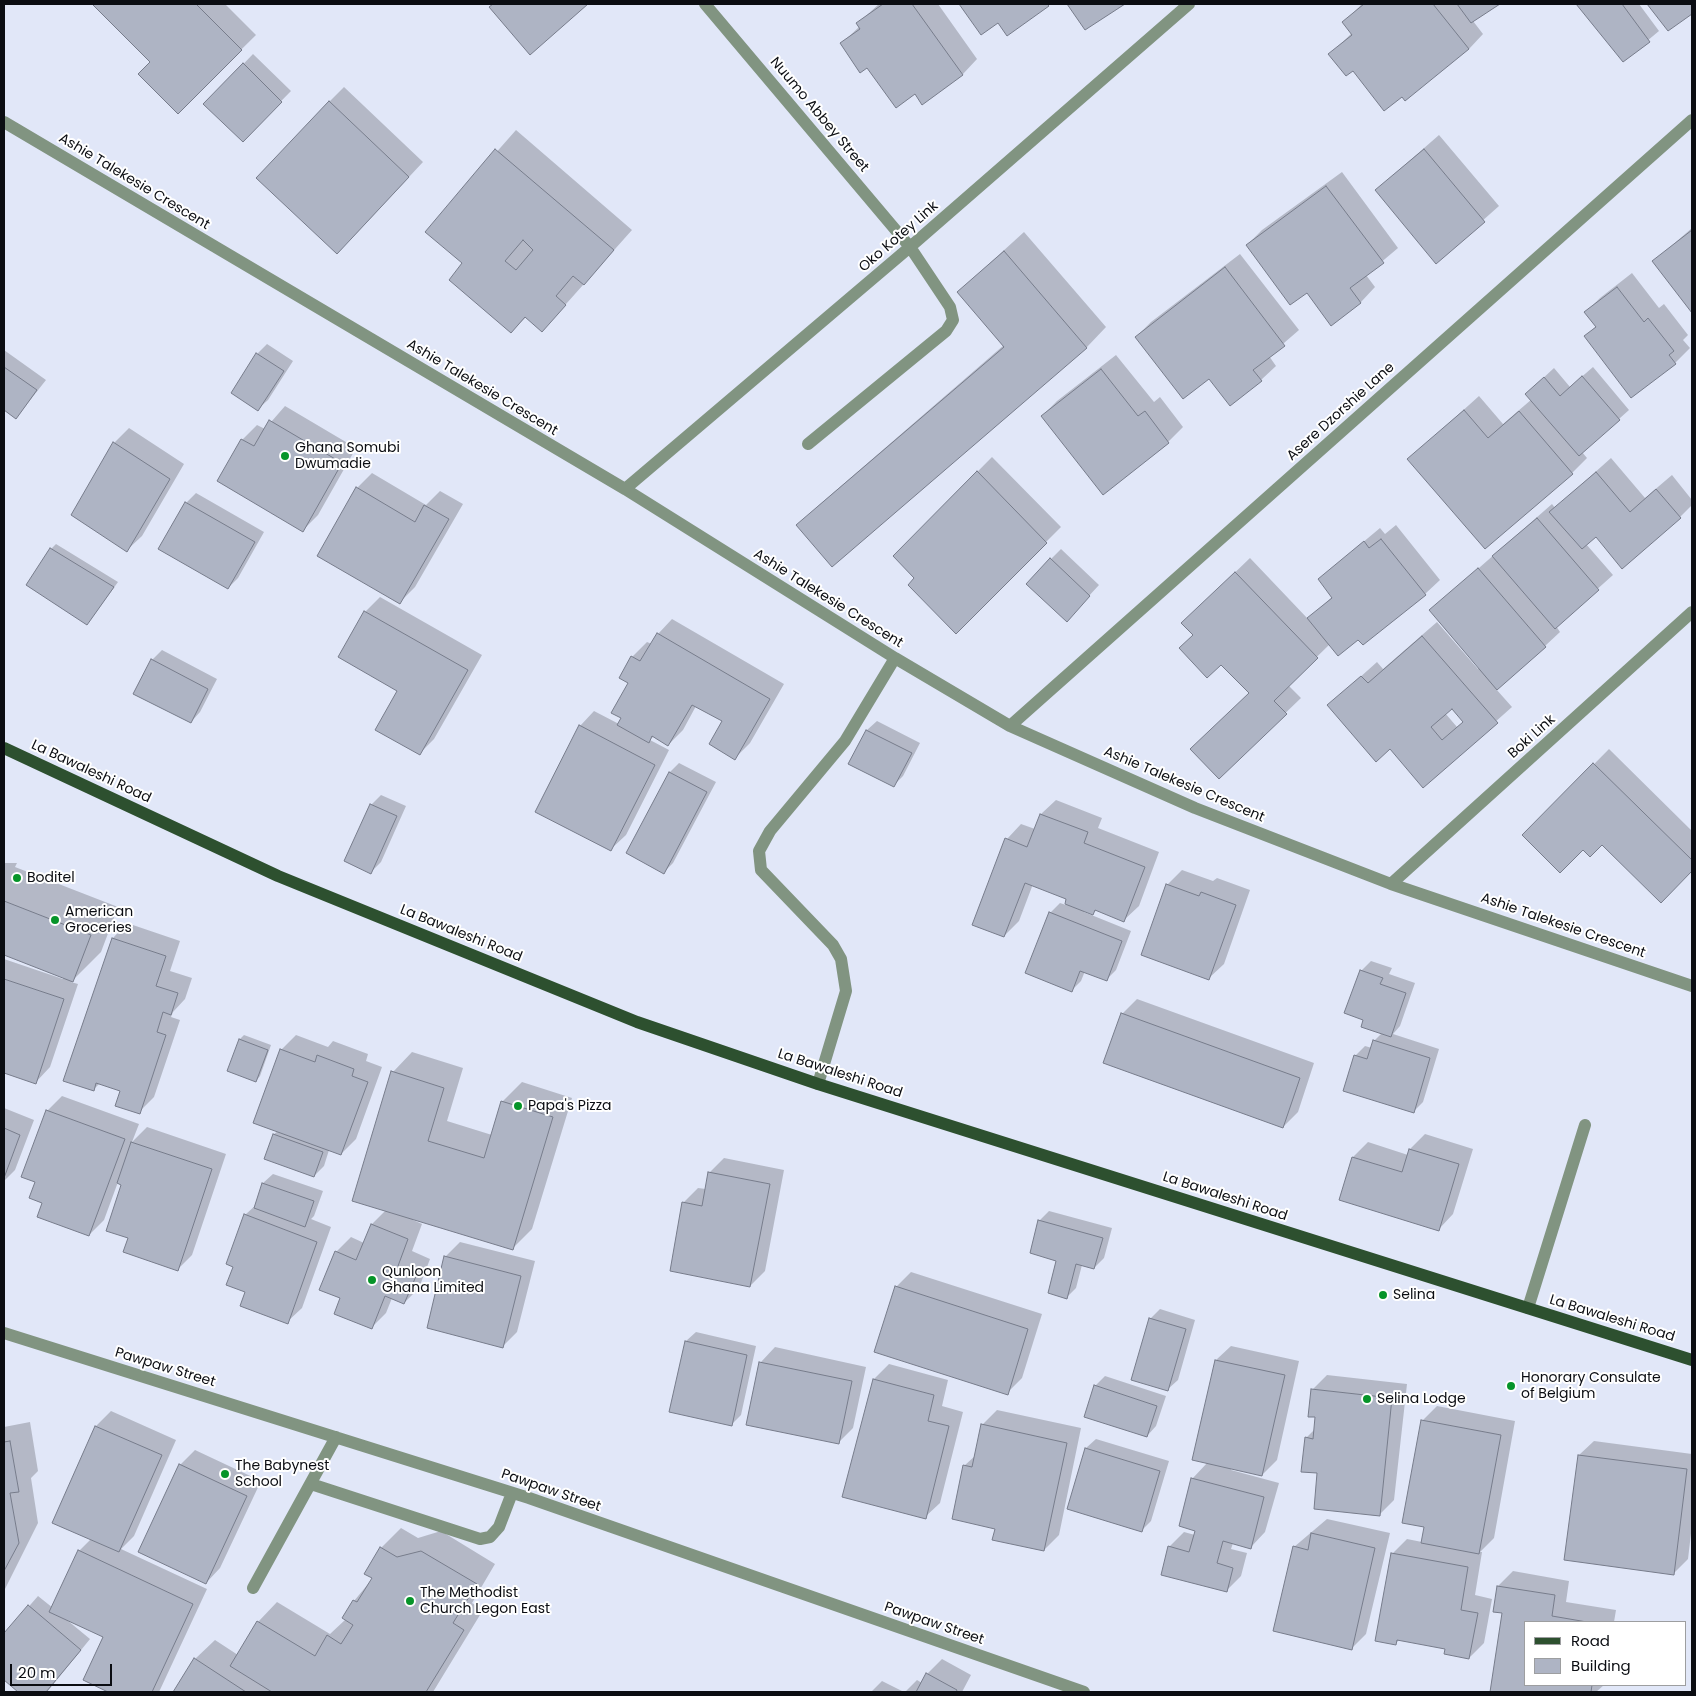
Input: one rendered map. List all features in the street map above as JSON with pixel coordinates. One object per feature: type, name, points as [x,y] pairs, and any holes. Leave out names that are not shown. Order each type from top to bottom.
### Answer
[{"type":"main road","name":"La Bawaleshi Road","points":[[4,748],[278,876],[637,1022],[818,1084],[1692,1360]]},
{"type":"street","name":"Nuumo Abbey Street","points":[[706,4],[910,247],[950,307],[953,320],[946,330],[808,444]]},
{"type":"street","name":"Oko Kotey Link","points":[[625,489],[910,247],[1189,4]]},
{"type":"street","name":"Asere Dzorshie Lane","points":[[1010,726],[1692,120]]},
{"type":"street","name":"Ashie Talekesie Crescent","points":[[4,122],[625,489],[895,658],[1010,726],[1195,808],[1391,884],[1692,986]]},
{"type":"street","name":"Boki Link","points":[[1391,884],[1692,612]]},
{"type":"street","points":[[818,1084],[846,991],[841,959],[833,945],[760,870],[760,851],[770,831],[845,741],[895,658]]},
{"type":"street","points":[[1528,1308],[1585,1125]]},
{"type":"street","name":"Pawpaw Street","points":[[4,1333],[512,1493],[1084,1692]]},
{"type":"street","points":[[253,1588],[336,1437]]},
{"type":"street","points":[[311,1484],[480,1539],[490,1537],[498,1527],[512,1493]]},
{"type":"building","points":[[92,4],[196,4],[242,50],[178,114],[138,74],[150,62]]},
{"type":"building","points":[[493,4],[588,4],[530,55],[489,7]]},
{"type":"building","points":[[883,4],[912,4],[963,75],[922,105],[915,94],[896,108],[867,68],[860,73],[840,43],[860,29],[856,23]]},
{"type":"building","points":[[959,4],[1047,4],[1049,6],[1007,36],[998,23],[981,35]]},
{"type":"building","points":[[1067,4],[1125,4],[1085,30]]},
{"type":"building","points":[[1364,4],[1433,4],[1469,49],[1405,101],[1402,97],[1384,111],[1353,71],[1346,76],[1328,54],[1352,35],[1342,22]]},
{"type":"building","points":[[1457,4],[1500,4],[1471,23]]},
{"type":"building","points":[[1576,4],[1622,4],[1650,42],[1623,62]]},
{"type":"building","points":[[1647,4],[1692,4],[1692,14],[1668,31]]},
{"type":"building","points":[[243,63],[282,102],[243,142],[203,104]]},
{"type":"building","points":[[329,101],[409,177],[337,254],[256,178]]},
{"type":"building","points":[[495,149],[614,250],[584,285],[573,276],[556,296],[566,305],[542,332],[525,317],[511,333],[449,280],[462,263],[425,232]],"holes":[[[523,240],[533,250],[516,270],[505,261]]]},
{"type":"building","points":[[1424,149],[1485,222],[1436,264],[1375,190]]},
{"type":"building","points":[[1326,186],[1384,263],[1350,288],[1361,303],[1331,326],[1307,293],[1290,305],[1246,245]]},
{"type":"building","points":[[1692,230],[1692,313],[1652,261]]},
{"type":"building","points":[[1004,251],[1087,348],[832,567],[796,525],[1004,347],[957,292]]},
{"type":"building","points":[[1225,267],[1285,346],[1253,370],[1262,381],[1230,406],[1209,379],[1183,399],[1135,337]]},
{"type":"building","points":[[1617,287],[1644,322],[1648,318],[1674,351],[1669,355],[1676,364],[1631,398],[1584,336],[1596,327],[1584,312]]},
{"type":"building","points":[[256,353],[284,371],[258,411],[231,393]]},
{"type":"building","points":[[4,367],[37,390],[16,419],[4,410]]},
{"type":"building","points":[[1101,369],[1138,416],[1145,411],[1169,443],[1103,495],[1041,416]]},
{"type":"building","points":[[1582,376],[1620,420],[1579,456],[1525,394],[1544,377],[1560,396]]},
{"type":"building","points":[[1464,410],[1488,438],[1519,411],[1573,474],[1485,549],[1407,459]]},
{"type":"building","points":[[269,420],[342,463],[303,532],[217,481],[241,439],[254,446]]},
{"type":"building","points":[[113,442],[170,479],[127,552],[71,515]]},
{"type":"building","points":[[977,471],[1047,543],[956,634],[908,585],[914,578],[893,556]]},
{"type":"building","points":[[1596,472],[1630,512],[1656,489],[1681,518],[1622,569],[1596,537],[1582,549],[1549,512]]},
{"type":"building","points":[[356,487],[415,522],[424,505],[449,519],[400,604],[317,556]]},
{"type":"building","points":[[185,502],[255,542],[228,589],[158,549]]},
{"type":"building","points":[[1537,518],[1599,590],[1555,629],[1492,556]]},
{"type":"building","points":[[1381,539],[1426,595],[1363,645],[1358,640],[1338,656],[1307,618],[1332,598],[1318,579],[1364,541],[1369,548]]},
{"type":"building","points":[[50,548],[114,587],[87,625],[26,585]]},
{"type":"building","points":[[1050,558],[1090,596],[1067,622],[1026,584]]},
{"type":"building","points":[[1478,568],[1546,647],[1497,690],[1429,610]]},
{"type":"building","points":[[1235,572],[1318,658],[1274,701],[1287,714],[1219,779],[1190,749],[1249,693],[1221,665],[1207,678],[1179,648],[1193,635],[1181,623]]},
{"type":"building","points":[[364,611],[468,670],[420,755],[375,730],[397,691],[338,657]]},
{"type":"building","points":[[657,633],[770,699],[735,760],[709,744],[722,721],[692,705],[668,746],[652,736],[649,743],[617,725],[621,718],[611,713],[628,683],[619,678],[631,656],[640,661]]},
{"type":"building","points":[[1422,636],[1498,723],[1423,788],[1390,749],[1376,762],[1327,705],[1361,676],[1368,683]],"holes":[[[1452,709],[1463,722],[1442,740],[1431,727]]]},
{"type":"building","points":[[151,659],[208,689],[191,723],[133,694]]},
{"type":"building","points":[[579,725],[655,765],[611,851],[535,812]]},
{"type":"building","points":[[866,730],[912,753],[894,787],[848,764]]},
{"type":"building","points":[[1593,763],[1692,860],[1692,871],[1661,903],[1602,845],[1590,857],[1583,850],[1560,873],[1522,835]]},
{"type":"building","points":[[669,772],[707,792],[664,874],[626,853]]},
{"type":"building","points":[[370,804],[397,816],[371,874],[344,861]]},
{"type":"building","points":[[1040,814],[1088,832],[1084,843],[1145,867],[1124,922],[1095,910],[1093,915],[1065,904],[1066,899],[1025,883],[1004,937],[972,925],[1005,838],[1027,847]]},
{"type":"building","points":[[1166,884],[1199,896],[1201,892],[1236,905],[1209,980],[1141,955]]},
{"type":"building","points":[[4,901],[91,935],[73,982],[4,955]]},
{"type":"building","points":[[1049,912],[1122,941],[1107,981],[1080,971],[1072,992],[1025,973]]},
{"type":"building","points":[[112,938],[166,956],[156,986],[178,993],[171,1015],[163,1012],[157,1032],[166,1035],[140,1114],[115,1106],[120,1091],[96,1083],[94,1091],[63,1081]]},
{"type":"building","points":[[1360,970],[1383,978],[1380,984],[1406,993],[1391,1037],[1361,1027],[1363,1020],[1344,1013]]},
{"type":"building","points":[[4,979],[64,999],[36,1084],[4,1073]]},
{"type":"building","points":[[1121,1013],[1300,1078],[1283,1128],[1103,1063]]},
{"type":"building","points":[[239,1039],[268,1050],[256,1082],[227,1071]]},
{"type":"building","points":[[1373,1040],[1430,1058],[1414,1113],[1343,1091],[1354,1055],[1367,1059]]},
{"type":"building","points":[[280,1049],[315,1062],[317,1055],[354,1069],[352,1076],[368,1082],[341,1155],[253,1123]]},
{"type":"building","points":[[391,1071],[444,1088],[428,1141],[484,1158],[501,1101],[553,1117],[513,1250],[352,1201]]},
{"type":"building","points":[[46,1110],[125,1139],[89,1236],[37,1217],[42,1203],[29,1198],[35,1182],[21,1177]]},
{"type":"building","points":[[4,1128],[20,1135],[4,1178]]},
{"type":"building","points":[[273,1134],[323,1152],[314,1177],[264,1159]]},
{"type":"building","points":[[131,1142],[212,1169],[178,1271],[123,1252],[128,1238],[106,1231],[121,1185],[117,1183]]},
{"type":"building","points":[[1409,1149],[1459,1164],[1439,1231],[1339,1200],[1352,1157],[1402,1172]]},
{"type":"building","points":[[708,1172],[770,1184],[750,1287],[670,1271],[682,1202],[702,1206]]},
{"type":"building","points":[[262,1183],[314,1201],[305,1227],[254,1208]]},
{"type":"building","points":[[244,1214],[317,1242],[288,1324],[240,1306],[245,1292],[226,1285],[233,1267],[226,1264]]},
{"type":"building","points":[[1038,1220],[1103,1238],[1094,1269],[1076,1264],[1067,1299],[1048,1293],[1056,1261],[1030,1253]]},
{"type":"building","points":[[371,1224],[408,1239],[398,1266],[417,1274],[404,1304],[385,1296],[372,1329],[334,1314],[340,1298],[319,1290],[335,1251],[356,1260]]},
{"type":"building","points":[[444,1256],[521,1276],[503,1348],[427,1328]]},
{"type":"building","points":[[895,1286],[1028,1329],[1008,1395],[874,1352]]},
{"type":"building","points":[[1149,1318],[1186,1329],[1168,1391],[1131,1380]]},
{"type":"building","points":[[685,1341],[747,1355],[732,1426],[669,1412]]},
{"type":"building","points":[[1215,1360],[1285,1375],[1262,1476],[1192,1460]]},
{"type":"building","points":[[759,1362],[852,1381],[839,1444],[746,1425]]},
{"type":"building","points":[[873,1379],[934,1395],[928,1421],[949,1426],[926,1519],[842,1497]]},
{"type":"building","points":[[1094,1385],[1157,1406],[1147,1437],[1084,1417]]},
{"type":"building","points":[[1311,1389],[1392,1398],[1380,1516],[1314,1509],[1317,1473],[1301,1472],[1305,1437],[1313,1439],[1315,1417],[1308,1417]]},
{"type":"building","points":[[1421,1420],[1501,1435],[1479,1554],[1421,1543],[1424,1527],[1402,1523]]},
{"type":"building","points":[[981,1424],[1067,1443],[1044,1551],[992,1540],[995,1529],[952,1519],[963,1465],[972,1467]]},
{"type":"building","points":[[95,1426],[162,1455],[119,1552],[52,1523]]},
{"type":"building","points":[[10,1441],[19,1492],[10,1493],[19,1543],[4,1571],[4,1442]]},
{"type":"building","points":[[1085,1448],[1160,1471],[1142,1532],[1067,1509]]},
{"type":"building","points":[[1578,1455],[1687,1469],[1674,1575],[1564,1560]]},
{"type":"building","points":[[179,1464],[247,1496],[206,1584],[138,1552]]},
{"type":"building","points":[[1191,1478],[1264,1497],[1251,1549],[1223,1541],[1217,1563],[1233,1568],[1227,1592],[1161,1575],[1168,1546],[1189,1552],[1195,1531],[1179,1526]]},
{"type":"building","points":[[1311,1533],[1375,1548],[1352,1650],[1273,1631],[1293,1546],[1308,1550]]},
{"type":"building","points":[[380,1547],[397,1557],[421,1551],[477,1584],[453,1623],[464,1630],[426,1692],[272,1692],[230,1666],[257,1621],[315,1656],[327,1635],[341,1644],[353,1625],[342,1618],[353,1600],[357,1602],[372,1578],[364,1574]]},
{"type":"building","points":[[78,1550],[193,1604],[152,1692],[108,1692],[83,1680],[103,1637],[49,1612]]},
{"type":"building","points":[[1391,1553],[1468,1567],[1461,1610],[1478,1613],[1469,1659],[1444,1654],[1445,1649],[1397,1640],[1396,1645],[1375,1641]]},
{"type":"building","points":[[1497,1586],[1555,1595],[1552,1616],[1581,1621],[1524,1621],[1524,1686],[1592,1686],[1591,1692],[1490,1692],[1502,1613],[1493,1612]]},
{"type":"building","points":[[28,1605],[81,1650],[46,1692],[18,1692],[4,1680],[4,1633]]},
{"type":"building","points":[[194,1658],[246,1692],[173,1692]]},
{"type":"building","points":[[926,1673],[957,1690],[956,1692],[916,1692]]},
{"type":"place","name":"Ghana Somubi Dwumadie","points":[[285,456]]},
{"type":"place","name":"Boditel","points":[[17,878]]},
{"type":"place","name":"American Groceries","points":[[55,920]]},
{"type":"place","name":"Papa's Pizza","points":[[518,1106]]},
{"type":"place","name":"Qunloon Ghana Limited","points":[[372,1280]]},
{"type":"place","name":"Selina","points":[[1383,1295]]},
{"type":"place","name":"Honorary Consulate of Belgium","points":[[1511,1386]]},
{"type":"place","name":"Selina Lodge","points":[[1367,1399]]},
{"type":"place","name":"The Babynest School","points":[[225,1474]]},
{"type":"place","name":"The Methodist Church Legon East","points":[[410,1601]]}]
